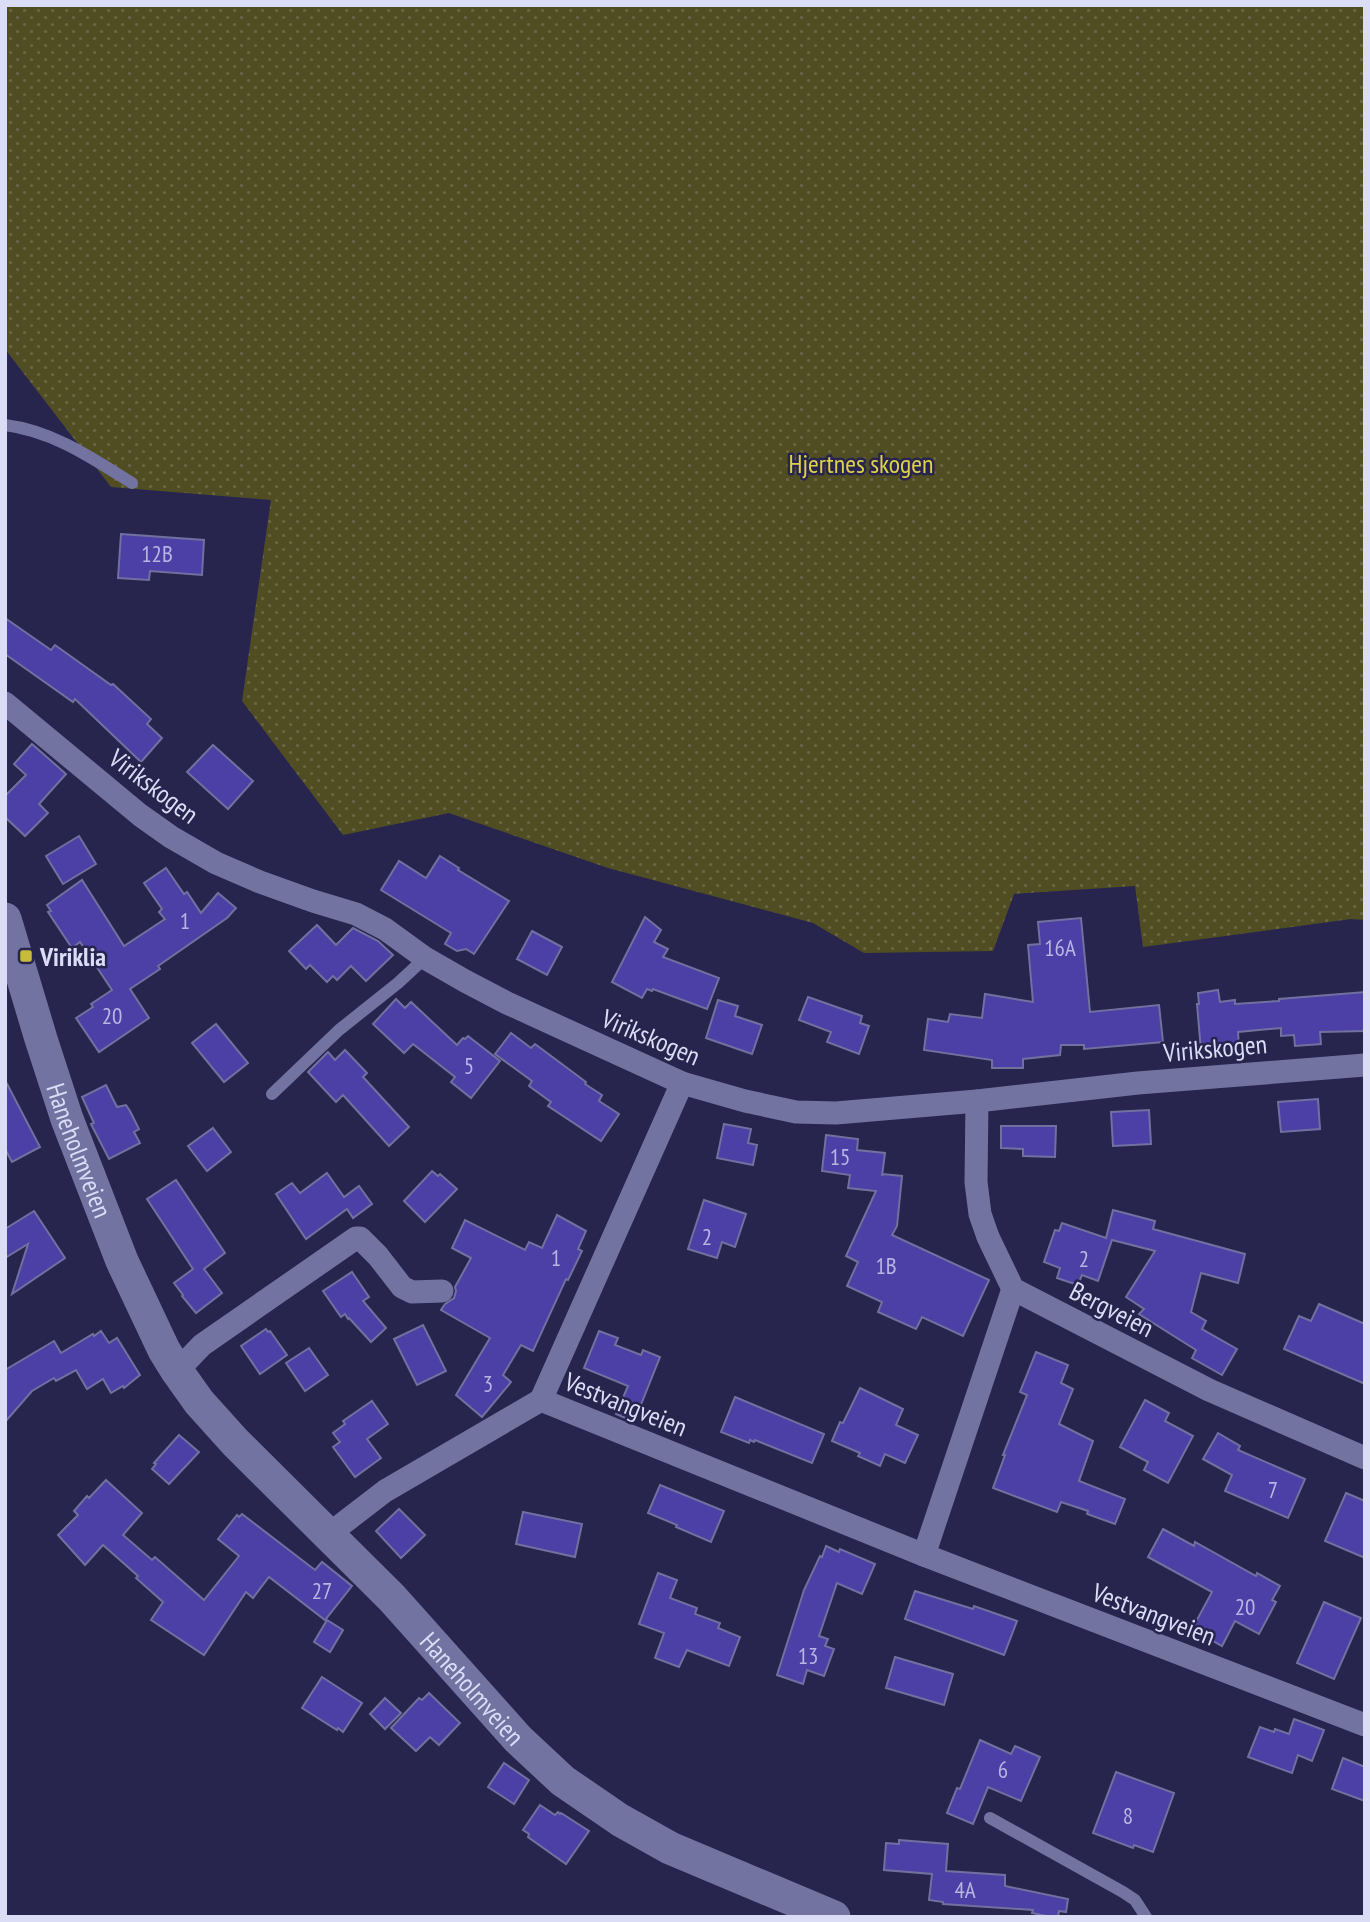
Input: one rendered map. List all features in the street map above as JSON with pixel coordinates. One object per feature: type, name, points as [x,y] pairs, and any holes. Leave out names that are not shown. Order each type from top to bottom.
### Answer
[{"type":"main road","name":"Haneholmveien","points":[[5,919],[67,1119],[122,1261],[146,1315],[177,1371],[199,1402],[235,1442],[392,1598],[519,1739],[564,1781],[620,1821],[670,1848],[834,1917]]},
{"type":"street","name":"Virikskogen","points":[[5,703],[140,815],[216,863],[260,882],[356,914],[386,929],[425,958],[507,1003],[682,1083],[745,1101],[796,1112],[835,1113],[1138,1083],[1365,1065]]},
{"type":"street","name":"Vestvangveien","points":[[330,1534],[385,1491],[541,1400],[682,1083]]},
{"type":"street","points":[[924,1555],[1013,1289],[980,1214],[976,1182],[977,1101]]},
{"type":"street","points":[[177,1371],[202,1345],[356,1238],[360,1238],[377,1256],[402,1287],[412,1292],[442,1291]]},
{"type":"street","name":"Bergveien","points":[[1013,1289],[1209,1390],[1365,1458]]},
{"type":"street","name":"Vestvangveien","points":[[541,1400],[924,1555],[1365,1725]]},
{"type":"lane","points":[[5,425],[53,437],[132,483]]},
{"type":"lane","points":[[272,1094],[339,1030],[425,958]]},
{"type":"lane","points":[[990,1818],[1123,1892],[1135,1900],[1146,1917]]},
{"type":"green space","name":"Hjertnes skogen","points":[[5,5],[1365,5],[1365,920],[1351,919],[1143,947],[1135,886],[1014,894],[993,951],[864,953],[813,923],[608,868],[449,813],[343,835],[242,701],[271,500],[111,487],[5,349]]},
{"type":"building","points":[[121,534],[204,540],[202,575],[150,571],[149,580],[118,578]]},
{"type":"building","points":[[5,618],[51,650],[55,645],[113,684],[151,719],[147,724],[162,738],[141,762],[75,699],[73,702],[5,654]]},
{"type":"building","points":[[32,744],[66,774],[39,804],[48,813],[25,836],[5,817],[5,796],[26,775],[14,764]]},
{"type":"building","points":[[213,745],[253,781],[228,809],[187,772]]},
{"type":"building","points":[[79,836],[96,864],[63,884],[46,856]]},
{"type":"building","points":[[440,856],[509,901],[474,954],[466,949],[457,951],[445,944],[451,933],[381,890],[399,861],[426,878]]},
{"type":"building","points":[[166,868],[201,913],[218,893],[236,908],[227,918],[130,989],[149,1018],[99,1052],[76,1018],[112,990],[80,942],[72,948],[48,912],[51,911],[47,905],[82,880],[124,946],[165,919],[159,912],[162,909],[144,883]]},
{"type":"building","points":[[645,917],[661,930],[654,942],[668,949],[663,957],[719,978],[707,1009],[653,989],[647,989],[642,998],[612,982]]},
{"type":"building","points":[[1081,918],[1090,1012],[1159,1005],[1163,1042],[1084,1049],[1084,1045],[1061,1045],[1060,1055],[1023,1059],[1023,1068],[992,1068],[992,1060],[924,1050],[928,1019],[948,1022],[950,1014],[982,1018],[985,994],[1033,1002],[1028,945],[1040,944],[1038,922]]},
{"type":"building","points":[[317,925],[336,945],[353,928],[378,941],[393,955],[366,981],[351,966],[337,980],[333,976],[327,982],[310,965],[306,969],[289,951]]},
{"type":"building","points":[[532,931],[562,947],[547,975],[517,959]]},
{"type":"building","points":[[1218,990],[1220,1002],[1235,1000],[1235,1004],[1365,992],[1365,1031],[1320,1032],[1321,1044],[1295,1046],[1294,1035],[1281,1036],[1281,1028],[1238,1032],[1239,1047],[1201,1051],[1198,993]]},
{"type":"building","points":[[808,997],[862,1016],[860,1023],[869,1026],[859,1054],[827,1042],[831,1032],[799,1020]]},
{"type":"building","points":[[396,999],[405,1008],[411,1002],[457,1045],[468,1036],[500,1061],[471,1098],[451,1082],[455,1077],[413,1044],[404,1053],[373,1024]]},
{"type":"building","points":[[718,1000],[738,1006],[735,1016],[762,1025],[752,1054],[706,1038]]},
{"type":"building","points":[[216,1024],[248,1063],[224,1082],[192,1043]]},
{"type":"building","points":[[511,1033],[531,1048],[535,1044],[586,1082],[585,1084],[602,1095],[599,1101],[619,1114],[601,1141],[548,1106],[551,1102],[529,1086],[532,1081],[495,1054]]},
{"type":"building","points":[[345,1050],[367,1073],[363,1077],[409,1127],[389,1146],[343,1095],[336,1102],[308,1072],[328,1052],[335,1060]]},
{"type":"building","points":[[5,1080],[40,1147],[12,1162],[5,1149]]},
{"type":"building","points":[[106,1085],[117,1107],[126,1105],[130,1111],[139,1129],[134,1132],[140,1143],[109,1159],[91,1124],[94,1123],[82,1097]]},
{"type":"building","points":[[1318,1099],[1320,1129],[1281,1132],[1278,1102]]},
{"type":"building","points":[[1149,1110],[1151,1144],[1113,1146],[1111,1112]]},
{"type":"building","points":[[724,1124],[751,1129],[748,1143],[757,1145],[753,1165],[717,1158]]},
{"type":"building","points":[[1001,1126],[1056,1126],[1055,1157],[1023,1156],[1023,1149],[1001,1148]]},
{"type":"building","points":[[213,1128],[231,1152],[207,1171],[188,1146]]},
{"type":"building","points":[[826,1135],[858,1139],[857,1150],[885,1153],[882,1176],[902,1176],[897,1226],[892,1235],[989,1280],[963,1336],[922,1317],[916,1329],[878,1312],[882,1302],[847,1286],[858,1262],[846,1256],[876,1191],[848,1188],[850,1175],[822,1171]]},
{"type":"building","points":[[432,1171],[438,1176],[440,1174],[457,1189],[425,1222],[404,1201]]},
{"type":"building","points":[[327,1173],[344,1197],[359,1186],[372,1204],[353,1218],[347,1209],[306,1239],[276,1194],[292,1183],[300,1193]]},
{"type":"building","points":[[176,1180],[225,1253],[204,1269],[222,1293],[196,1313],[174,1283],[193,1269],[147,1199]]},
{"type":"building","points":[[704,1200],[746,1214],[735,1247],[722,1242],[717,1258],[688,1249]]},
{"type":"building","points":[[1113,1210],[1155,1221],[1153,1229],[1245,1254],[1238,1283],[1201,1273],[1191,1312],[1206,1321],[1202,1329],[1237,1349],[1222,1375],[1192,1358],[1196,1350],[1139,1314],[1144,1309],[1126,1297],[1155,1251],[1112,1240],[1098,1281],[1082,1275],[1078,1285],[1057,1278],[1060,1268],[1044,1262],[1055,1230],[1059,1231],[1062,1223],[1106,1238]]},
{"type":"building","points":[[34,1211],[65,1258],[12,1294],[28,1244],[5,1258],[5,1229]]},
{"type":"building","points":[[557,1215],[586,1231],[578,1249],[582,1251],[533,1351],[521,1345],[503,1375],[511,1382],[482,1417],[456,1395],[490,1338],[441,1310],[454,1298],[455,1287],[471,1258],[452,1248],[465,1220],[525,1250],[529,1242],[542,1248]]},
{"type":"building","points":[[352,1272],[369,1297],[363,1301],[386,1328],[371,1342],[345,1314],[341,1317],[323,1291]]},
{"type":"building","points":[[1319,1304],[1365,1324],[1365,1384],[1284,1349],[1299,1316],[1311,1321]]},
{"type":"building","points":[[423,1325],[446,1371],[417,1385],[394,1339]]},
{"type":"building","points":[[266,1329],[287,1355],[260,1374],[241,1346]]},
{"type":"building","points":[[101,1331],[109,1343],[117,1338],[140,1375],[124,1388],[123,1386],[111,1393],[103,1379],[87,1389],[76,1370],[56,1381],[54,1378],[32,1391],[5,1422],[5,1370],[54,1341],[61,1353]]},
{"type":"building","points":[[599,1331],[618,1338],[615,1345],[641,1355],[643,1350],[660,1357],[634,1422],[616,1414],[628,1386],[584,1368]]},
{"type":"building","points":[[309,1348],[328,1375],[305,1391],[286,1363]]},
{"type":"building","points":[[1036,1352],[1068,1365],[1061,1383],[1073,1389],[1059,1424],[1093,1441],[1079,1481],[1125,1499],[1115,1524],[1061,1502],[1057,1512],[993,1488],[1027,1395],[1020,1392]]},
{"type":"building","points":[[860,1388],[903,1409],[896,1425],[918,1435],[905,1463],[885,1454],[880,1466],[858,1456],[860,1453],[832,1441]]},
{"type":"building","points":[[735,1397],[824,1434],[812,1463],[755,1440],[750,1440],[749,1443],[721,1432]]},
{"type":"building","points":[[1145,1400],[1169,1413],[1165,1421],[1193,1436],[1168,1483],[1144,1470],[1148,1462],[1120,1447]]},
{"type":"building","points":[[372,1401],[388,1424],[367,1439],[381,1458],[355,1477],[333,1447],[340,1442],[333,1433],[345,1424],[343,1421]]},
{"type":"building","points":[[1218,1433],[1240,1446],[1238,1450],[1305,1479],[1288,1518],[1225,1491],[1232,1475],[1203,1459]]},
{"type":"building","points":[[179,1435],[199,1452],[169,1484],[152,1469],[156,1464],[154,1463]]},
{"type":"building","points":[[106,1480],[142,1513],[123,1535],[152,1560],[155,1557],[204,1600],[239,1556],[218,1539],[237,1515],[239,1517],[242,1514],[315,1570],[322,1562],[352,1586],[325,1620],[269,1577],[253,1598],[246,1592],[204,1655],[151,1620],[163,1602],[103,1545],[85,1565],[58,1535],[78,1515],[74,1511],[87,1496],[89,1498]]},
{"type":"building","points":[[660,1485],[724,1511],[711,1542],[648,1513]]},
{"type":"building","points":[[1346,1493],[1365,1501],[1365,1558],[1325,1541]]},
{"type":"building","points":[[399,1509],[425,1535],[401,1558],[376,1531]]},
{"type":"building","points":[[523,1512],[582,1524],[575,1557],[516,1544]]},
{"type":"building","points":[[1163,1529],[1194,1546],[1195,1542],[1256,1576],[1257,1573],[1280,1586],[1272,1600],[1276,1602],[1259,1634],[1235,1621],[1222,1646],[1192,1629],[1212,1592],[1148,1557]]},
{"type":"building","points":[[826,1546],[875,1564],[862,1594],[837,1583],[819,1636],[828,1639],[825,1646],[834,1649],[824,1676],[807,1670],[803,1684],[777,1675],[804,1590]]},
{"type":"building","points":[[658,1573],[677,1580],[670,1598],[697,1608],[695,1614],[720,1623],[718,1628],[740,1637],[729,1666],[687,1650],[679,1667],[655,1658],[664,1633],[639,1624]]},
{"type":"building","points":[[915,1591],[973,1609],[974,1606],[1017,1621],[1004,1655],[905,1619]]},
{"type":"building","points":[[1324,1602],[1361,1618],[1334,1679],[1297,1663]]},
{"type":"building","points":[[327,1620],[343,1630],[330,1652],[314,1642]]},
{"type":"building","points":[[895,1657],[953,1674],[944,1705],[886,1688]]},
{"type":"building","points":[[322,1677],[362,1703],[343,1732],[302,1708]]},
{"type":"building","points":[[429,1693],[460,1723],[439,1745],[430,1737],[416,1751],[391,1728],[419,1698],[422,1700]]},
{"type":"building","points":[[385,1698],[401,1713],[385,1729],[370,1714]]},
{"type":"building","points":[[1294,1719],[1324,1730],[1312,1761],[1298,1755],[1292,1773],[1248,1757],[1260,1727],[1289,1734]]},
{"type":"building","points":[[980,1740],[1011,1754],[1015,1746],[1040,1757],[1021,1801],[988,1787],[973,1824],[947,1813]]},
{"type":"building","points":[[1343,1758],[1365,1767],[1365,1801],[1332,1789]]},
{"type":"building","points":[[504,1763],[529,1780],[514,1804],[488,1787]]},
{"type":"building","points":[[1116,1772],[1174,1793],[1153,1852],[1134,1845],[1133,1848],[1093,1833]]},
{"type":"building","points":[[540,1805],[555,1815],[561,1813],[589,1831],[566,1864],[528,1837],[529,1834],[523,1830]]},
{"type":"building","points":[[899,1840],[948,1844],[946,1871],[1005,1875],[1005,1886],[1068,1899],[1066,1912],[1059,1911],[1058,1917],[1051,1917],[1032,1913],[1033,1910],[943,1904],[929,1900],[932,1874],[884,1870],[886,1843],[899,1844]]},
{"type":"place","name":"Viriklia","points":[[26,956]]}]
